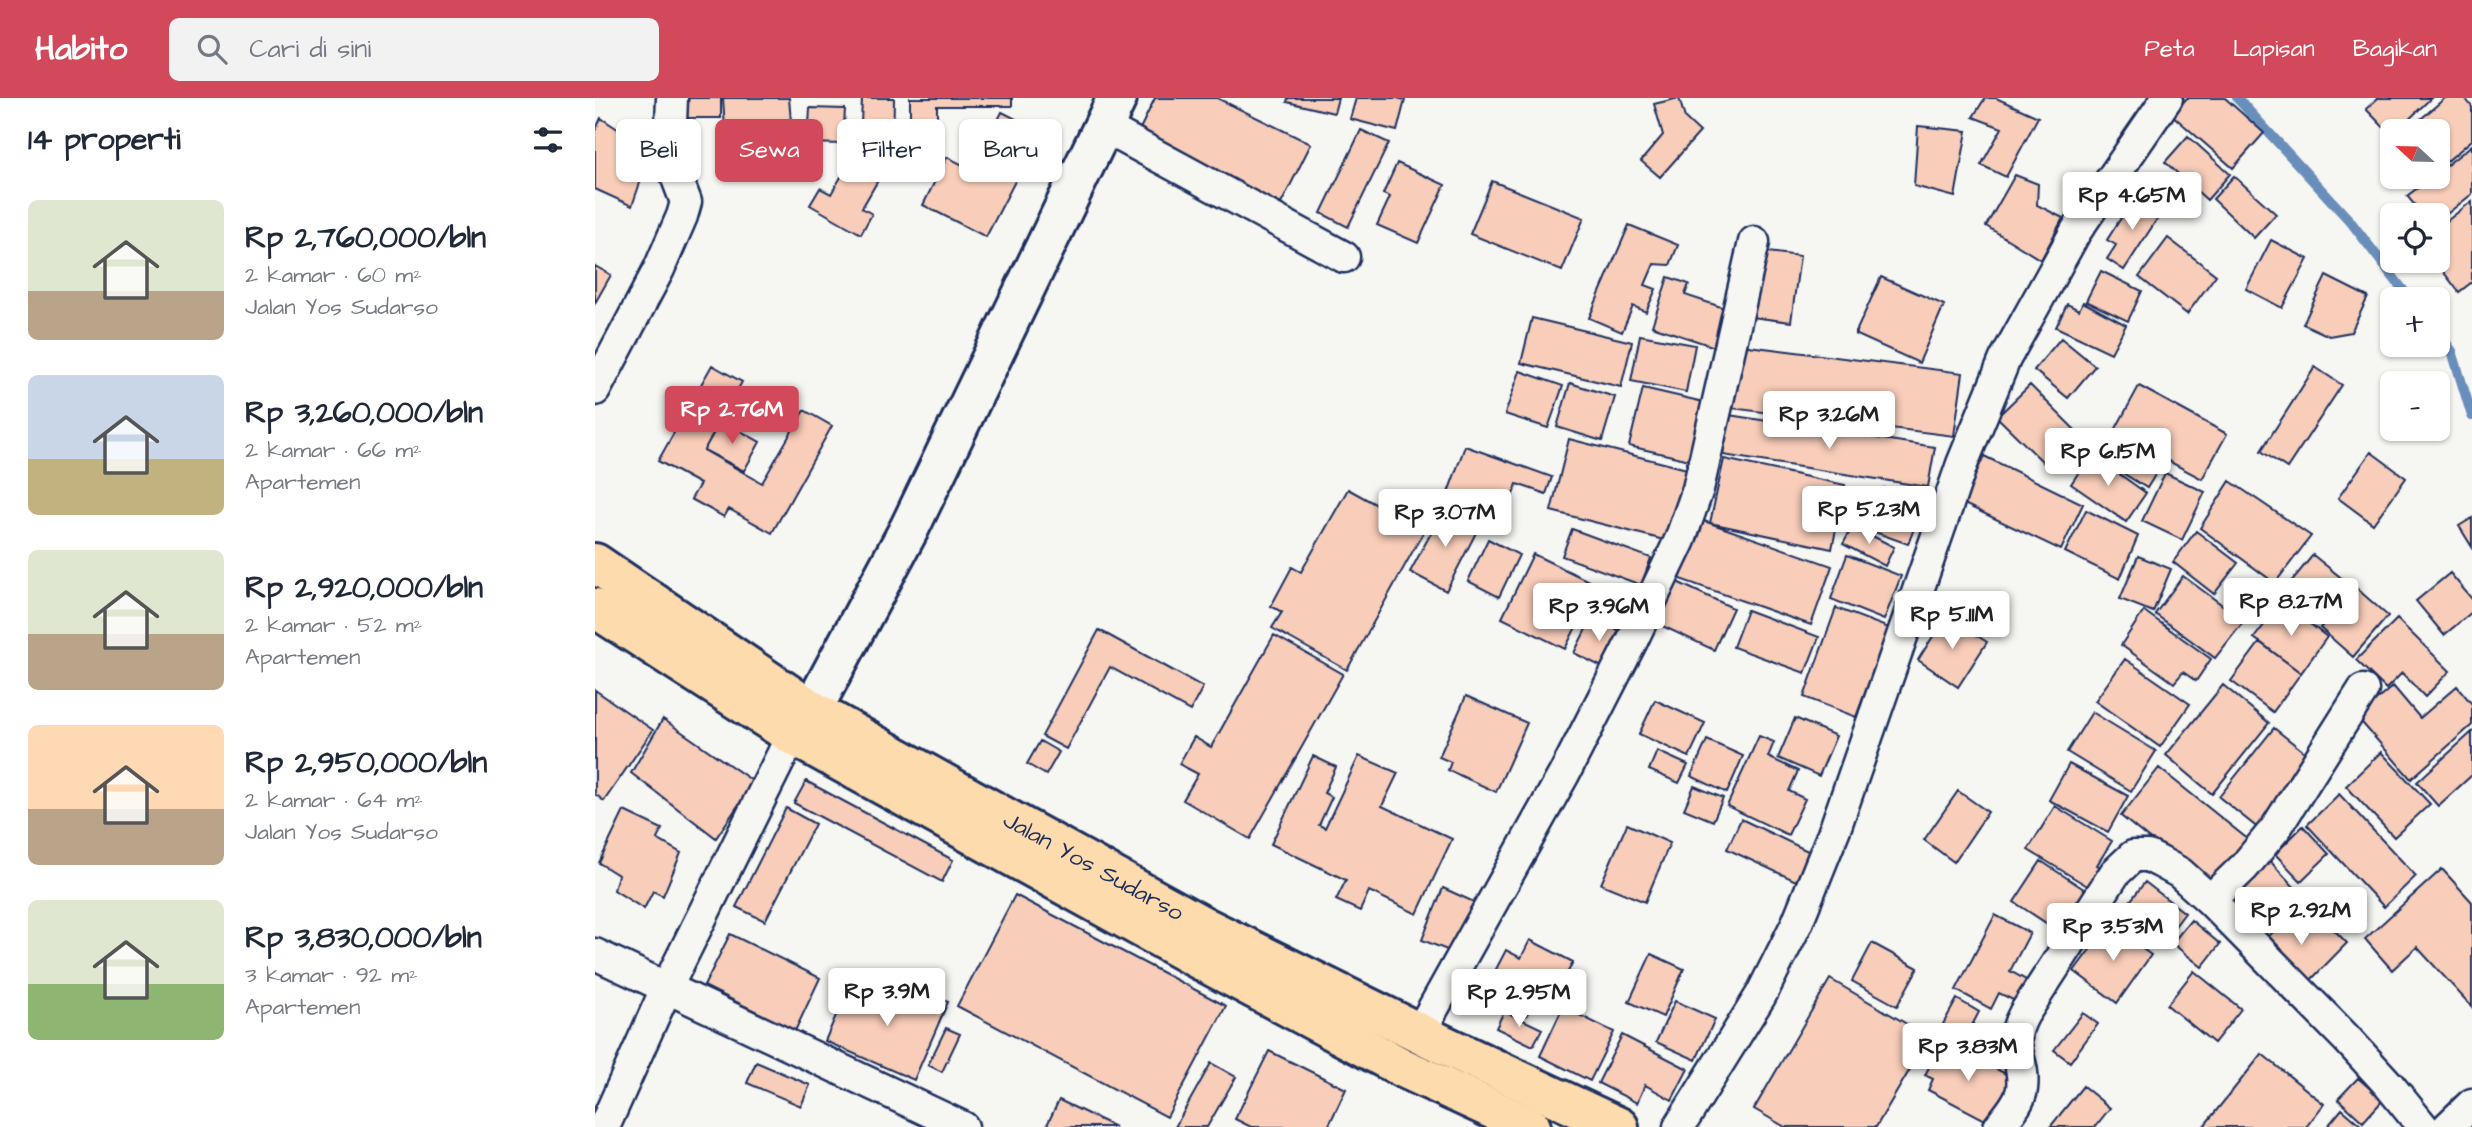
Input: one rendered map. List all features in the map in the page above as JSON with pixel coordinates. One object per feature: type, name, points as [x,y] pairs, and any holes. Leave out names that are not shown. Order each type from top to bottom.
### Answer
[{"type":"highway","name":"Jalan Yos Sudarso","points":[[599,586],[802,723],[1189,954],[1403,1068],[1531,1127]]},
{"type":"highway","name":"Jalan Yos Sudarso","points":[[802,723],[1205,927],[1619,1127]]},
{"type":"main road","points":[[802,723],[909,529],[1110,113]]},
{"type":"street","points":[[595,390],[659,269],[686,202],[672,165],[672,98]]},
{"type":"street","points":[[1679,1127],[1761,995],[1797,923],[1836,826],[1962,464],[2005,359],[2076,231],[2167,98]]},
{"type":"street","points":[[1110,113],[1344,257]]},
{"type":"street","points":[[1420,1032],[1564,774],[1680,540],[1698,489],[1754,242]]},
{"type":"street","points":[[2210,900],[2276,828],[2363,690]]},
{"type":"street","points":[[604,1127],[666,989],[802,723]]},
{"type":"street","points":[[1999,1127],[2013,1109],[2021,1091],[2022,1074],[2014,1041],[2017,1028],[2046,977],[2115,873],[2133,856],[2148,856],[2180,873],[2210,900],[2347,1039],[2423,1127]]},
{"type":"street","points":[[595,954],[963,1127]]},
{"type":"street","points":[[2448,1127],[2472,1104]]},
{"type":"building","points":[[687,98],[721,98],[721,118],[687,118]]},
{"type":"building","points":[[723,98],[789,98],[791,119],[724,119]]},
{"type":"building","points":[[862,98],[894,98],[894,119],[861,119]]},
{"type":"building","points":[[910,98],[1012,98],[1012,106],[937,106],[937,119],[910,119]]},
{"type":"building","points":[[1155,98],[1217,98],[1311,144],[1281,204],[1138,133]]},
{"type":"building","points":[[1288,98],[1338,98],[1334,113],[1287,102]]},
{"type":"building","points":[[1356,98],[1405,100],[1397,131],[1350,119]]},
{"type":"building","points":[[1679,98],[1685,118],[1700,132],[1660,177],[1641,161],[1663,135],[1654,104]]},
{"type":"building","points":[[1985,98],[1996,98],[2038,117],[2006,177],[1981,165],[2002,128],[1973,117]]},
{"type":"building","points":[[2187,98],[2225,98],[2264,133],[2233,168],[2172,115]]},
{"type":"building","points":[[2378,98],[2431,98],[2409,119],[2380,119],[2380,124],[2366,109]]},
{"type":"building","points":[[2445,98],[2465,98],[2472,107],[2472,140],[2450,159],[2450,119],[2421,119]]},
{"type":"building","points":[[810,108],[845,109],[844,119],[837,119],[837,144],[823,143],[823,119],[809,119]]},
{"type":"building","points":[[1002,112],[1016,119],[998,119]]},
{"type":"building","points":[[601,118],[616,128],[616,182],[640,182],[632,206],[595,189],[595,131]]},
{"type":"building","points":[[1918,126],[1967,131],[1955,197],[1914,186]]},
{"type":"building","points":[[1361,130],[1389,143],[1348,227],[1321,213]]},
{"type":"building","points":[[2188,136],[2230,174],[2207,200],[2165,162]]},
{"type":"building","points":[[2472,145],[2472,194],[2450,211],[2450,203],[2413,203],[2407,196],[2416,189],[2450,189],[2450,162]]},
{"type":"building","points":[[947,157],[959,163],[959,182],[1015,182],[986,237],[923,205],[934,182],[945,182]]},
{"type":"building","points":[[1397,163],[1445,185],[1418,243],[1377,225],[1390,197],[1383,194]]},
{"type":"building","points":[[2015,175],[2038,184],[2037,205],[2063,218],[2041,260],[1986,226]]},
{"type":"building","points":[[2234,176],[2276,214],[2254,238],[2213,199]]},
{"type":"building","points":[[1492,181],[1584,218],[1562,271],[1470,234]]},
{"type":"building","points":[[838,182],[877,182],[862,208],[872,214],[861,234],[810,205],[820,188],[831,194]]},
{"type":"building","points":[[2135,196],[2161,213],[2124,270],[2107,259],[2116,245],[2107,240]]},
{"type":"building","points":[[2472,201],[2472,282],[2459,292],[2444,273],[2450,273],[2450,218]]},
{"type":"building","points":[[1629,225],[1678,245],[1670,265],[1654,264],[1645,285],[1656,289],[1646,312],[1633,306],[1622,332],[1589,318]]},
{"type":"building","points":[[2168,238],[2216,275],[2187,314],[2139,277]]},
{"type":"building","points":[[2271,240],[2308,259],[2282,308],[2246,289]]},
{"type":"building","points":[[1760,251],[1800,256],[1791,322],[1751,317]]},
{"type":"building","points":[[595,266],[611,275],[595,303]]},
{"type":"building","points":[[2101,271],[2142,291],[2128,321],[2086,301]]},
{"type":"building","points":[[2326,276],[2368,297],[2351,332],[2329,336],[2303,324]]},
{"type":"building","points":[[1668,277],[1689,284],[1685,295],[1727,309],[1715,347],[1652,326]]},
{"type":"building","points":[[1881,277],[1944,305],[1919,363],[1855,334]]},
{"type":"building","points":[[2083,302],[2126,325],[2111,353],[2056,327],[2067,304],[2079,310]]},
{"type":"building","points":[[1532,318],[1632,342],[1621,387],[1521,363]]},
{"type":"building","points":[[1640,335],[1695,345],[1686,392],[1631,381]]},
{"type":"building","points":[[2061,338],[2095,366],[2068,398],[2034,370]]},
{"type":"building","points":[[1740,345],[1963,373],[1954,436],[1731,408]]},
{"type":"building","points":[[712,365],[742,382],[704,450],[762,483],[804,410],[832,426],[772,533],[729,509],[724,517],[691,499],[700,484],[658,461]]},
{"type":"building","points":[[2315,367],[2342,385],[2287,468],[2261,451]]},
{"type":"building","points":[[1520,371],[1563,386],[1548,428],[1505,414]]},
{"type":"building","points":[[1570,383],[1615,397],[1602,441],[1557,427]]},
{"type":"building","points":[[2030,385],[2078,433],[2046,465],[1997,417]]},
{"type":"building","points":[[2139,386],[2227,434],[2202,479],[2114,432]]},
{"type":"building","points":[[1643,388],[1708,403],[1694,461],[1629,446]]},
{"type":"building","points":[[1729,415],[1935,447],[1928,487],[1723,455]]},
{"type":"building","points":[[721,420],[760,442],[744,471],[704,450]]},
{"type":"building","points":[[1569,439],[1687,469],[1668,541],[1551,511]]},
{"type":"building","points":[[2116,444],[2158,470],[2147,488],[2105,462]]},
{"type":"building","points":[[1465,446],[1552,477],[1546,494],[1517,484],[1503,521],[1445,501]]},
{"type":"building","points":[[2371,452],[2406,478],[2373,524],[2338,498]]},
{"type":"building","points":[[2091,454],[2146,493],[2126,522],[2071,484]]},
{"type":"building","points":[[1984,456],[2083,504],[2061,550],[1962,503]]},
{"type":"building","points":[[1724,459],[1845,485],[1832,549],[1710,523]]},
{"type":"building","points":[[2165,473],[2205,492],[2182,540],[2142,521]]},
{"type":"building","points":[[2230,481],[2311,536],[2275,583],[2200,528]]},
{"type":"building","points":[[1884,488],[1924,503],[1908,544],[1869,530]]},
{"type":"building","points":[[1348,489],[1424,531],[1347,670],[1272,628],[1282,612],[1271,606],[1292,567],[1301,572]]},
{"type":"building","points":[[1445,507],[1480,525],[1446,591],[1410,572]]},
{"type":"building","points":[[2086,510],[2138,536],[2120,579],[2065,552]]},
{"type":"building","points":[[2472,518],[2472,547],[2459,526]]},
{"type":"building","points":[[1701,520],[1832,566],[1811,625],[1680,579]]},
{"type":"building","points":[[1853,526],[1894,547],[1885,566],[1843,544]]},
{"type":"building","points":[[1572,529],[1651,558],[1641,585],[1562,556]]},
{"type":"building","points":[[2196,531],[2238,563],[2214,594],[2173,562]]},
{"type":"building","points":[[1488,539],[1519,555],[1499,597],[1468,581]]},
{"type":"building","points":[[1533,554],[1597,585],[1565,649],[1502,618]]},
{"type":"building","points":[[1847,555],[1901,576],[1884,620],[1831,599]]},
{"type":"building","points":[[2313,555],[2350,585],[2318,624],[2281,594]]},
{"type":"building","points":[[2138,556],[2171,569],[2153,612],[2120,599]]},
{"type":"building","points":[[2450,573],[2472,599],[2472,612],[2444,635],[2416,601]]},
{"type":"building","points":[[2183,576],[2244,621],[2215,658],[2155,614]]},
{"type":"building","points":[[1677,582],[1733,608],[1714,650],[1658,624]]},
{"type":"building","points":[[2355,587],[2388,616],[2353,657],[2320,628]]},
{"type":"building","points":[[2282,602],[2327,637],[2301,673],[2254,638]]},
{"type":"building","points":[[1836,608],[1889,628],[1856,717],[1804,697]]},
{"type":"building","points":[[1747,610],[1819,637],[1805,673],[1733,647]]},
{"type":"building","points":[[2144,611],[2211,659],[2196,681],[2183,672],[2174,683],[2121,645]]},
{"type":"building","points":[[1946,616],[1987,642],[1958,687],[1918,660]]},
{"type":"building","points":[[1592,617],[1624,633],[1606,669],[1574,653]]},
{"type":"building","points":[[2397,619],[2450,671],[2425,697],[2402,673],[2386,689],[2356,660]]},
{"type":"building","points":[[1099,630],[1203,687],[1190,711],[1110,667],[1066,749],[1042,736]]},
{"type":"building","points":[[1274,635],[1343,674],[1250,839],[1183,800],[1198,774],[1179,764],[1194,737],[1211,747]]},
{"type":"building","points":[[2260,642],[2301,673],[2273,712],[2231,681]]},
{"type":"building","points":[[2125,659],[2190,704],[2160,747],[2095,701]]},
{"type":"building","points":[[2223,685],[2269,723],[2212,794],[2166,755]]},
{"type":"building","points":[[2393,686],[2420,718],[2457,686],[2472,704],[2472,725],[2411,779],[2357,717]]},
{"type":"building","points":[[595,690],[653,730],[604,801],[595,794]]},
{"type":"building","points":[[1466,696],[1527,723],[1496,792],[1448,770],[1451,762],[1439,757]]},
{"type":"building","points":[[1655,700],[1705,723],[1689,757],[1639,734]]},
{"type":"building","points":[[2092,712],[2156,751],[2131,791],[2067,752]]},
{"type":"building","points":[[1795,718],[1836,736],[1819,776],[1778,758]]},
{"type":"building","points":[[663,719],[754,782],[716,838],[631,773]]},
{"type":"building","points":[[2274,728],[2313,759],[2259,829],[2219,797]]},
{"type":"building","points":[[2472,732],[2472,775],[2438,806],[2417,782]]},
{"type":"building","points":[[1759,736],[1774,742],[1768,757],[1798,771],[1789,791],[1805,799],[1788,835],[1727,806]]},
{"type":"building","points":[[1707,740],[1743,756],[1727,793],[1691,776]]},
{"type":"building","points":[[1040,741],[1059,752],[1046,775],[1027,764]]},
{"type":"building","points":[[1657,751],[1688,765],[1679,783],[1649,770]]},
{"type":"building","points":[[2381,752],[2430,804],[2394,837],[2346,786]]},
{"type":"building","points":[[1313,756],[1336,767],[1324,793],[1332,797],[1319,825],[1325,828],[1359,756],[1398,773],[1382,806],[1452,839],[1417,914],[1369,891],[1360,911],[1336,900],[1346,880],[1271,844]]},
{"type":"building","points":[[2069,764],[2128,796],[2108,832],[2049,800]]},
{"type":"building","points":[[2159,768],[2250,841],[2212,890],[2121,816]]},
{"type":"building","points":[[806,781],[953,860],[942,882],[794,803]]},
{"type":"building","points":[[1694,786],[1723,798],[1713,821],[1684,809]]},
{"type":"building","points":[[1958,791],[1988,812],[1954,862],[1924,840]]},
{"type":"building","points":[[2339,794],[2416,876],[2384,907],[2307,825]]},
{"type":"building","points":[[2055,806],[2112,841],[2097,865],[2111,874],[2099,893],[2028,850]]},
{"type":"building","points":[[786,808],[815,824],[765,921],[736,907]]},
{"type":"building","points":[[624,811],[662,829],[657,839],[681,853],[663,896],[653,891],[644,909],[614,890],[618,875],[599,863]]},
{"type":"building","points":[[1741,819],[1810,852],[1796,881],[1727,849]]},
{"type":"building","points":[[1627,824],[1670,843],[1645,902],[1601,884]]},
{"type":"building","points":[[2303,826],[2329,854],[2301,881],[2275,854]]},
{"type":"building","points":[[2041,861],[2096,897],[2069,938],[2014,902]]},
{"type":"building","points":[[2270,861],[2296,889],[2253,929],[2227,902]]},
{"type":"building","points":[[2442,869],[2472,902],[2472,1007],[2417,947],[2392,970],[2365,939]]},
{"type":"building","points":[[2145,882],[2185,913],[2158,948],[2118,917]]},
{"type":"building","points":[[1443,888],[1474,902],[1452,952],[1422,940]]},
{"type":"building","points":[[1015,895],[1226,1006],[1167,1117],[957,1006]]},
{"type":"building","points":[[2305,900],[2347,943],[2298,993],[2255,950]]},
{"type":"building","points":[[1995,915],[2030,933],[2010,971],[2026,980],[2015,1001],[1999,993],[1991,1009],[1956,990]]},
{"type":"building","points":[[2191,920],[2220,944],[2202,967],[2172,943]]},
{"type":"building","points":[[2109,924],[2151,955],[2117,1003],[2074,971]]},
{"type":"building","points":[[730,934],[820,978],[795,1031],[704,986]]},
{"type":"building","points":[[1530,940],[1573,962],[1549,1009],[1534,1001],[1526,1016],[1483,994],[1506,950],[1521,958]]},
{"type":"building","points":[[1872,943],[1918,968],[1897,1006],[1852,981]]},
{"type":"building","points":[[1651,954],[1684,969],[1663,1017],[1629,1002]]},
{"type":"building","points":[[2194,971],[2241,1009],[2214,1043],[2167,1005]]},
{"type":"building","points":[[1830,979],[1929,1037],[1876,1127],[1785,1127],[1754,1109]]},
{"type":"building","points":[[850,983],[905,1007],[914,987],[948,1002],[914,1080],[825,1041]]},
{"type":"building","points":[[1957,999],[1979,1012],[1966,1037],[1943,1024]]},
{"type":"building","points":[[1675,1001],[1715,1019],[1696,1060],[1656,1042]]},
{"type":"building","points":[[1563,1007],[1614,1032],[1590,1081],[1540,1056]]},
{"type":"building","points":[[1504,1011],[1542,1029],[1533,1046],[1496,1028]]},
{"type":"building","points":[[2083,1013],[2098,1024],[2070,1062],[2054,1050]]},
{"type":"building","points":[[946,1028],[960,1034],[942,1072],[928,1065]]},
{"type":"building","points":[[1622,1035],[1688,1069],[1672,1100],[1645,1085],[1637,1103],[1598,1083]]},
{"type":"building","points":[[1955,1048],[2012,1077],[1989,1122],[1928,1090],[1933,1079],[1925,1075],[1936,1053],[1949,1060]]},
{"type":"building","points":[[1269,1051],[1346,1089],[1328,1127],[1251,1127],[1235,1119]]},
{"type":"building","points":[[2262,1054],[2324,1104],[2306,1127],[2203,1127]]},
{"type":"building","points":[[756,1062],[810,1085],[801,1106],[747,1083]]},
{"type":"building","points":[[1211,1063],[1236,1077],[1207,1127],[1175,1127]]},
{"type":"building","points":[[2358,1078],[2383,1100],[2363,1122],[2338,1099]]},
{"type":"building","points":[[2083,1086],[2110,1108],[2095,1127],[2050,1127]]},
{"type":"building","points":[[1059,1100],[1115,1127],[1046,1127]]},
{"type":"building","points":[[2342,1109],[2363,1127],[2327,1127]]},
{"type":"waterway","points":[[2237,98],[2350,221],[2401,287]]},
{"type":"waterway","points":[[2450,348],[2472,416]]}]
